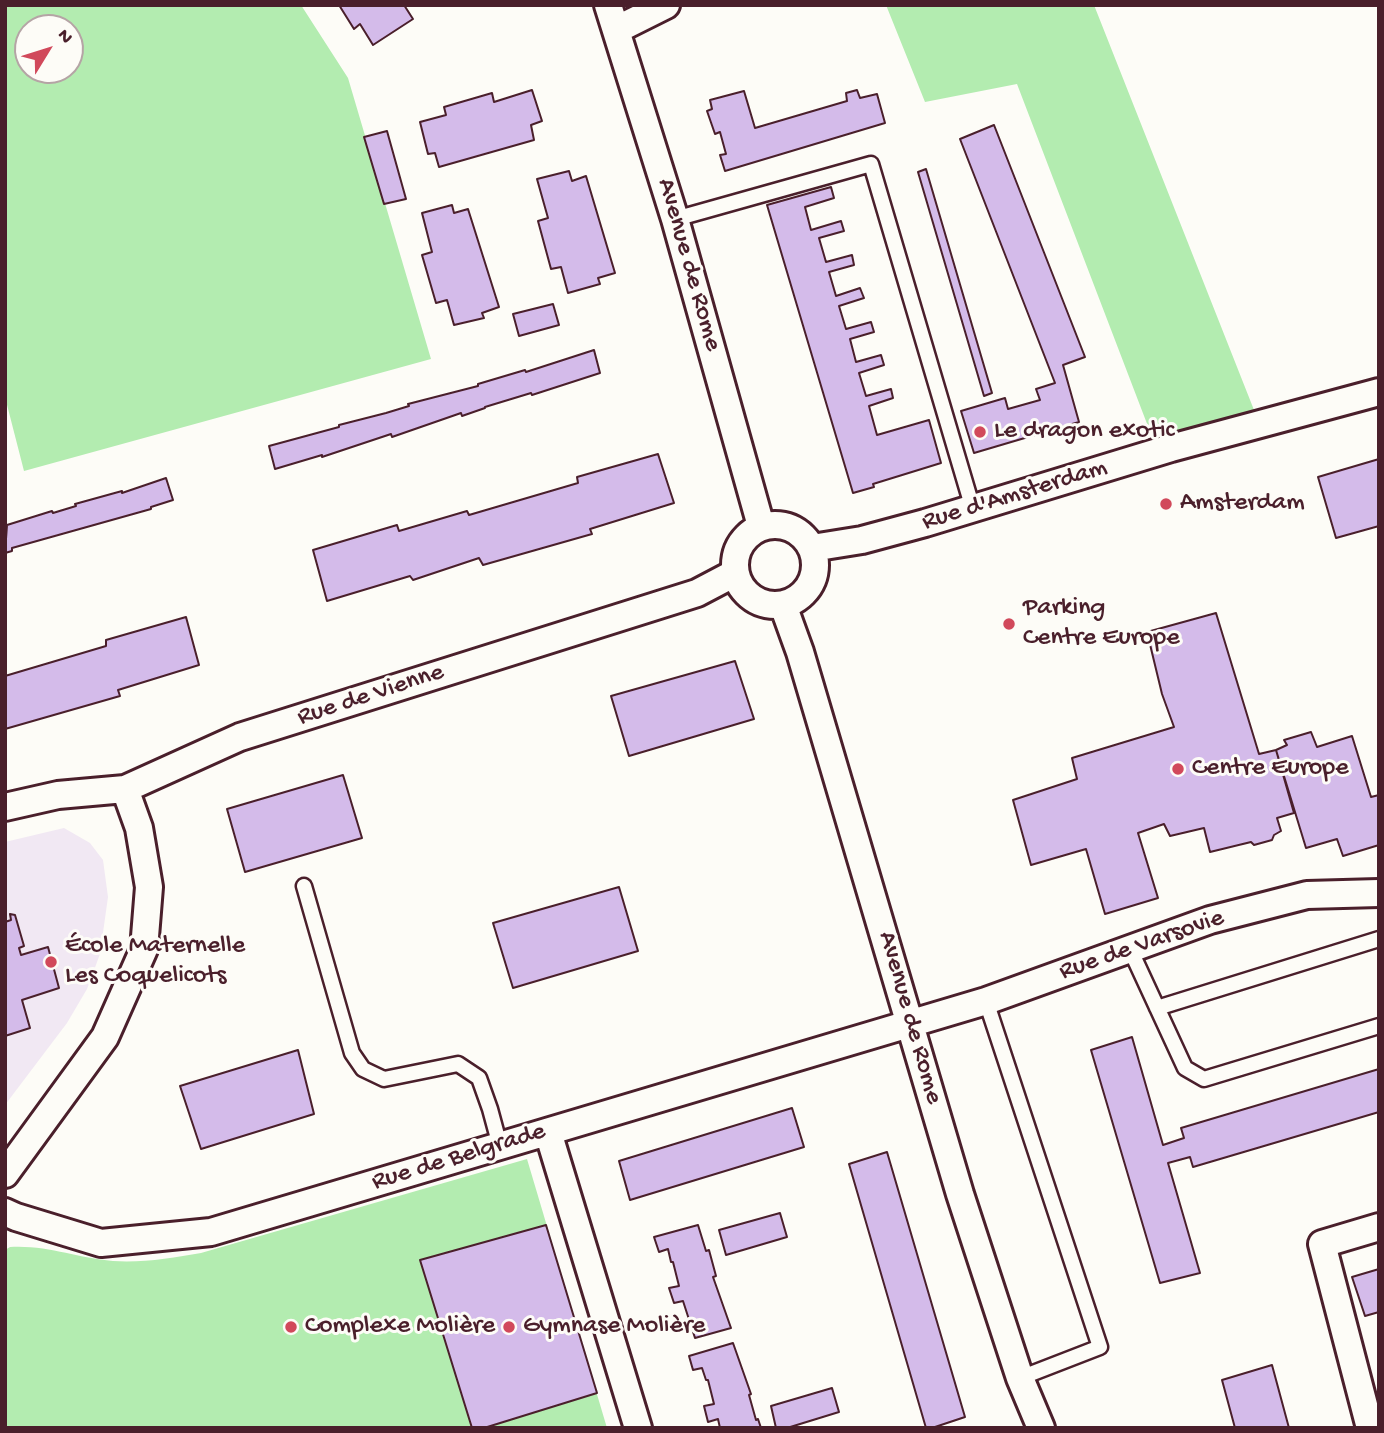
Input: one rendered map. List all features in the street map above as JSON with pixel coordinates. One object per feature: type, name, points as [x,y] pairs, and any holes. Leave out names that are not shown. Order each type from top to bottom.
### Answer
[{"type":"street","points":[[612,17],[666,5]]},
{"type":"street","name":"Avenue de Rome","points":[[612,17],[675,219],[761,526]]},
{"type":"street","name":"Rue d'Amsterdam","points":[[812,548],[862,540],[1171,448],[1379,392]]},
{"type":"street","points":[[776,524],[791,527],[803,536],[812,548],[816,567],[811,584],[799,598],[783,605],[767,605],[752,599],[741,588],[735,573],[734,559],[739,545],[748,534],[761,526],[776,524]]},
{"type":"street","name":"Rue de Vienne","points":[[5,807],[58,795],[125,789],[240,737],[697,593],[735,573]]},
{"type":"street","name":"Avenue de Rome","points":[[783,605],[800,652],[960,1194],[1020,1378],[1041,1428]]},
{"type":"street","points":[[5,1174],[105,1037],[144,950],[149,887],[139,828],[125,789]]},
{"type":"street","name":"Rue de Varsovie","points":[[910,1023],[986,1001],[1210,920],[1307,895],[1379,893]]},
{"type":"street","name":"Rue de Belgrade","points":[[5,1212],[101,1243],[211,1232],[910,1023]]},
{"type":"street","points":[[548,1132],[638,1428]]},
{"type":"street","points":[[1370,1428],[1322,1244],[1379,1227]]},
{"type":"lane","points":[[675,219],[871,164],[973,509]]},
{"type":"lane","points":[[304,886],[352,1053],[363,1069],[384,1079],[458,1064],[479,1078],[500,1146]]},
{"type":"lane","points":[[1157,1008],[1379,939]]},
{"type":"lane","points":[[1130,949],[1185,1068],[1203,1079],[1379,1026]]},
{"type":"lane","points":[[986,1001],[1100,1347],[1020,1378]]},
{"type":"shaded area","name":"École Maternelle Les Coquelicots","points":[[64,828],[90,843],[103,860],[108,897],[100,954],[87,989],[67,1023],[5,1105],[5,842]]},
{"type":"green space","points":[[5,5],[301,5],[348,78],[431,359],[24,471],[5,397]]},
{"type":"green space","points":[[886,5],[1094,5],[1254,410],[1154,442],[1017,84],[925,102]]},
{"type":"green space","name":"Complexe Molière","points":[[527,1159],[607,1428],[5,1428],[5,1250],[10,1247],[37,1248],[113,1261],[146,1261],[190,1255]]},
{"type":"building","points":[[339,5],[404,5],[413,19],[373,45],[360,24],[354,29]]},
{"type":"building","points":[[532,90],[542,121],[531,125],[534,140],[439,167],[435,153],[428,154],[420,122],[446,115],[444,107],[492,93],[494,102]]},
{"type":"building","points":[[857,90],[860,98],[877,94],[885,123],[725,171],[720,155],[726,154],[720,132],[715,134],[707,111],[712,109],[710,100],[744,91],[755,128],[847,101],[846,93]]},
{"type":"building","points":[[994,125],[1085,357],[1063,365],[1079,422],[974,453],[961,411],[1005,398],[1008,409],[1040,400],[1036,389],[1055,383],[960,139]]},
{"type":"building","points":[[387,131],[406,199],[384,204],[364,137]]},
{"type":"building","points":[[926,169],[992,393],[984,396],[918,172]]},
{"type":"building","points":[[569,171],[572,181],[586,176],[615,273],[598,278],[600,284],[568,293],[561,267],[551,269],[538,221],[548,218],[537,179]]},
{"type":"building","points":[[831,187],[834,198],[805,207],[811,230],[841,221],[844,231],[819,238],[826,262],[852,255],[854,265],[829,272],[836,296],[860,288],[864,298],[839,306],[846,329],[871,322],[874,332],[850,339],[856,362],[881,355],[884,365],[859,373],[866,396],[891,389],[893,398],[869,406],[877,435],[929,420],[941,463],[853,493],[767,205]]},
{"type":"building","points":[[452,205],[454,213],[468,209],[499,307],[482,313],[484,318],[454,325],[447,300],[436,303],[422,255],[432,252],[422,213]]},
{"type":"building","points":[[553,304],[559,325],[519,336],[513,314]]},
{"type":"building","points":[[594,350],[600,373],[462,416],[461,413],[392,437],[391,434],[275,469],[269,446]]},
{"type":"building","points":[[658,454],[674,503],[590,529],[592,534],[483,565],[479,558],[413,580],[410,576],[327,601],[313,550],[397,525],[399,531],[467,511],[469,515],[578,483],[577,477]]},
{"type":"building","points":[[1379,459],[1379,526],[1336,538],[1318,477]]},
{"type":"building","points":[[166,478],[173,500],[151,509],[12,548],[12,551],[5,553],[7,525]]},
{"type":"building","name":"Centre Europe","points":[[1216,613],[1259,754],[1276,750],[1294,813],[1277,818],[1281,831],[1274,835],[1272,840],[1210,852],[1204,828],[1170,836],[1164,824],[1138,833],[1158,898],[1105,914],[1086,849],[1031,865],[1013,800],[1077,779],[1072,758],[1174,727],[1162,694],[1147,632]]},
{"type":"building","points":[[186,617],[199,665],[118,690],[120,696],[5,729],[5,676],[106,646],[106,640]]},
{"type":"building","points":[[735,661],[754,719],[629,756],[611,696]]},
{"type":"building","points":[[1311,732],[1317,747],[1352,736],[1371,797],[1379,795],[1379,845],[1343,856],[1337,839],[1306,848],[1276,750],[1287,745],[1284,740]]},
{"type":"building","points":[[343,775],[362,838],[245,872],[227,809]]},
{"type":"building","points":[[619,887],[638,951],[513,988],[493,923]]},
{"type":"building","points":[[10,914],[15,915],[24,946],[19,948],[21,955],[48,947],[59,988],[22,1000],[30,1028],[5,1036],[5,922],[11,920]]},
{"type":"building","points":[[1132,1037],[1163,1145],[1184,1138],[1181,1128],[1379,1069],[1379,1112],[1193,1167],[1190,1157],[1168,1163],[1200,1273],[1160,1283],[1091,1050]]},
{"type":"building","points":[[298,1050],[314,1114],[201,1149],[180,1086]]},
{"type":"building","points":[[792,1108],[804,1147],[630,1200],[619,1161]]},
{"type":"building","points":[[887,1152],[965,1417],[932,1428],[926,1428],[849,1164]]},
{"type":"building","points":[[780,1213],[787,1237],[726,1255],[719,1230]]},
{"type":"building","name":"Gymnase Molière","points":[[546,1225],[597,1393],[484,1428],[472,1428],[420,1260]]},
{"type":"building","points":[[698,1225],[706,1251],[709,1250],[716,1276],[713,1277],[731,1328],[695,1338],[683,1301],[674,1303],[669,1288],[679,1286],[668,1249],[659,1252],[654,1237]]},
{"type":"building","points":[[1379,1269],[1379,1312],[1365,1316],[1352,1277]]},
{"type":"building","points":[[733,1343],[751,1394],[749,1395],[756,1420],[758,1419],[761,1428],[720,1428],[718,1419],[708,1422],[704,1406],[714,1404],[708,1380],[702,1368],[693,1370],[689,1356]]},
{"type":"building","points":[[1272,1365],[1289,1428],[1235,1428],[1222,1380]]},
{"type":"building","points":[[832,1388],[839,1412],[787,1428],[776,1428],[771,1406]]},
{"type":"place","name":"Le dragon exotic","points":[[980,432]]},
{"type":"place","name":"Amsterdam","points":[[1166,504]]},
{"type":"place","name":"Parking Centre Europe","points":[[1009,624]]},
{"type":"place","name":"Centre Europe","points":[[1178,769]]},
{"type":"place","name":"École Maternelle Les Coquelicots","points":[[51,962]]},
{"type":"place","name":"Complexe Molière","points":[[291,1327]]},
{"type":"place","name":"Gymnase Molière","points":[[509,1327]]}]
